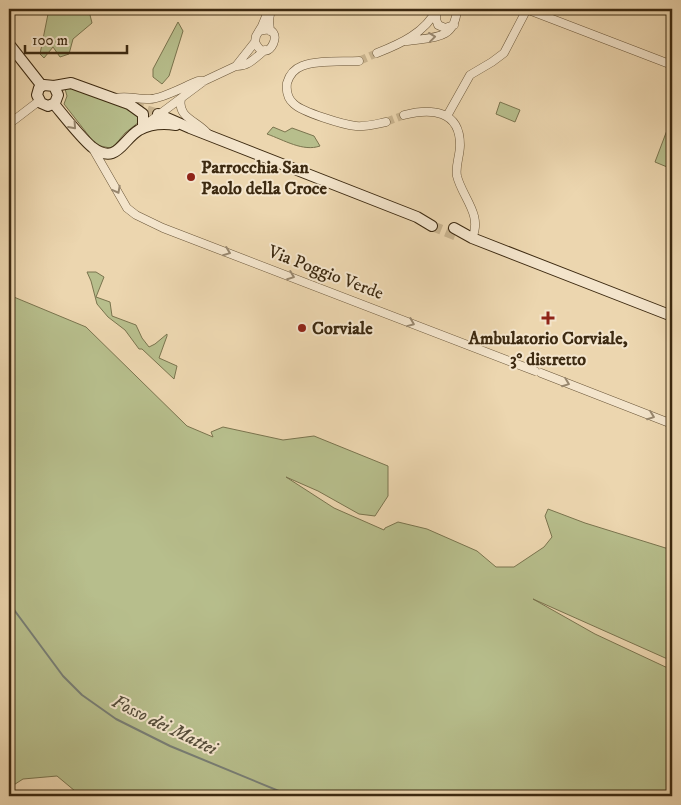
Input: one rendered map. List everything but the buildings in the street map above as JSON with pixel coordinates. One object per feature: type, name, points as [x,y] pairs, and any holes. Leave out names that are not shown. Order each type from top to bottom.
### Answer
[{"type":"street","points":[[236,66],[255,42],[256,36],[270,9]]},
{"type":"street","points":[[54,104],[92,147],[105,153],[113,154],[158,114],[204,81],[236,66],[252,61],[265,50],[272,47],[275,37],[270,31],[270,9]]},
{"type":"street","points":[[437,9],[436,19],[438,25],[445,28],[454,25]]},
{"type":"street","points":[[377,54],[405,41],[424,27],[437,9]]},
{"type":"street","points":[[405,41],[444,35],[454,25],[457,9]]},
{"type":"street","points":[[447,116],[470,75],[504,53],[526,9],[672,64]]},
{"type":"street","points":[[260,31],[270,31]]},
{"type":"street","points":[[255,42],[258,48],[265,50]]},
{"type":"street","points":[[9,44],[42,86]]},
{"type":"street","points":[[359,61],[301,66],[290,77],[287,85],[288,95],[293,104],[300,109],[343,123],[368,126],[386,122]]},
{"type":"street","points":[[114,98],[125,96],[157,99],[198,81],[204,81]]},
{"type":"street","points":[[54,104],[46,106],[39,101],[38,93],[42,86],[49,84],[54,86],[70,82],[129,104],[143,114],[141,128]]},
{"type":"street","points":[[54,86],[58,95],[54,104]]},
{"type":"street","points":[[181,99],[180,109],[182,113],[203,128],[209,136]]},
{"type":"street","points":[[9,124],[39,101]]},
{"type":"street","points":[[404,115],[428,111],[447,116],[457,128],[459,136],[458,177],[474,212],[476,226],[462,235]]},
{"type":"street","points":[[158,114],[209,136],[430,222]]},
{"type":"street","points":[[141,128],[162,124],[190,128]]},
{"type":"street","name":"Via Poggio Verde","points":[[92,147],[125,205],[133,213],[163,228],[396,316],[672,424]]},
{"type":"street","points":[[462,235],[672,316]]},
{"type":"green space","points":[[49,9],[82,9],[80,11],[89,11],[92,23],[73,39],[69,54],[60,57],[53,47],[44,58],[40,54]]},
{"type":"green space","points":[[178,22],[183,31],[169,76],[162,84],[153,77],[153,69]]},
{"type":"green space","points":[[69,87],[138,113],[139,122],[125,133],[114,146],[110,148],[96,145],[64,104],[67,96],[65,89]]},
{"type":"green space","points":[[500,102],[520,110],[515,122],[496,114]]},
{"type":"green space","points":[[672,117],[672,169],[655,162]]},
{"type":"green space","points":[[273,127],[285,132],[292,128],[314,136],[320,146],[300,146],[267,134]]},
{"type":"green space","points":[[87,272],[96,272],[104,277],[96,297],[110,302],[112,316],[136,325],[149,347],[167,334],[159,358],[177,366],[174,379],[142,349],[139,349],[125,330],[108,317],[97,304]]},
{"type":"green space","points":[[9,295],[86,327],[187,426],[213,437],[211,432],[223,427],[283,440],[314,436],[388,466],[388,496],[375,516],[359,514],[318,491],[286,477],[334,508],[384,530],[398,522],[427,529],[477,551],[496,567],[514,567],[544,547],[552,537],[545,516],[548,509],[585,523],[672,550],[672,661],[533,599],[595,634],[672,670],[672,796],[81,796],[57,776],[23,779],[9,788]]},
{"type":"waterway","name":"Fosso dei Mattei","points":[[9,603],[63,676],[82,695],[116,719],[170,746],[291,796]]},
{"type":"tunnel","points":[[359,61],[377,53]]},
{"type":"tunnel","points":[[133,106],[158,114]]},
{"type":"tunnel","points":[[386,122],[404,115]]},
{"type":"tunnel","points":[[432,226],[457,236]]},
{"type":"place","name":"Parrocchia San Paolo della Croce","points":[[191,177]]},
{"type":"place","name":"Ambulatorio Corviale, 3° distretto","points":[[548,318]]},
{"type":"place","name":"Corviale","points":[[302,328]]}]
